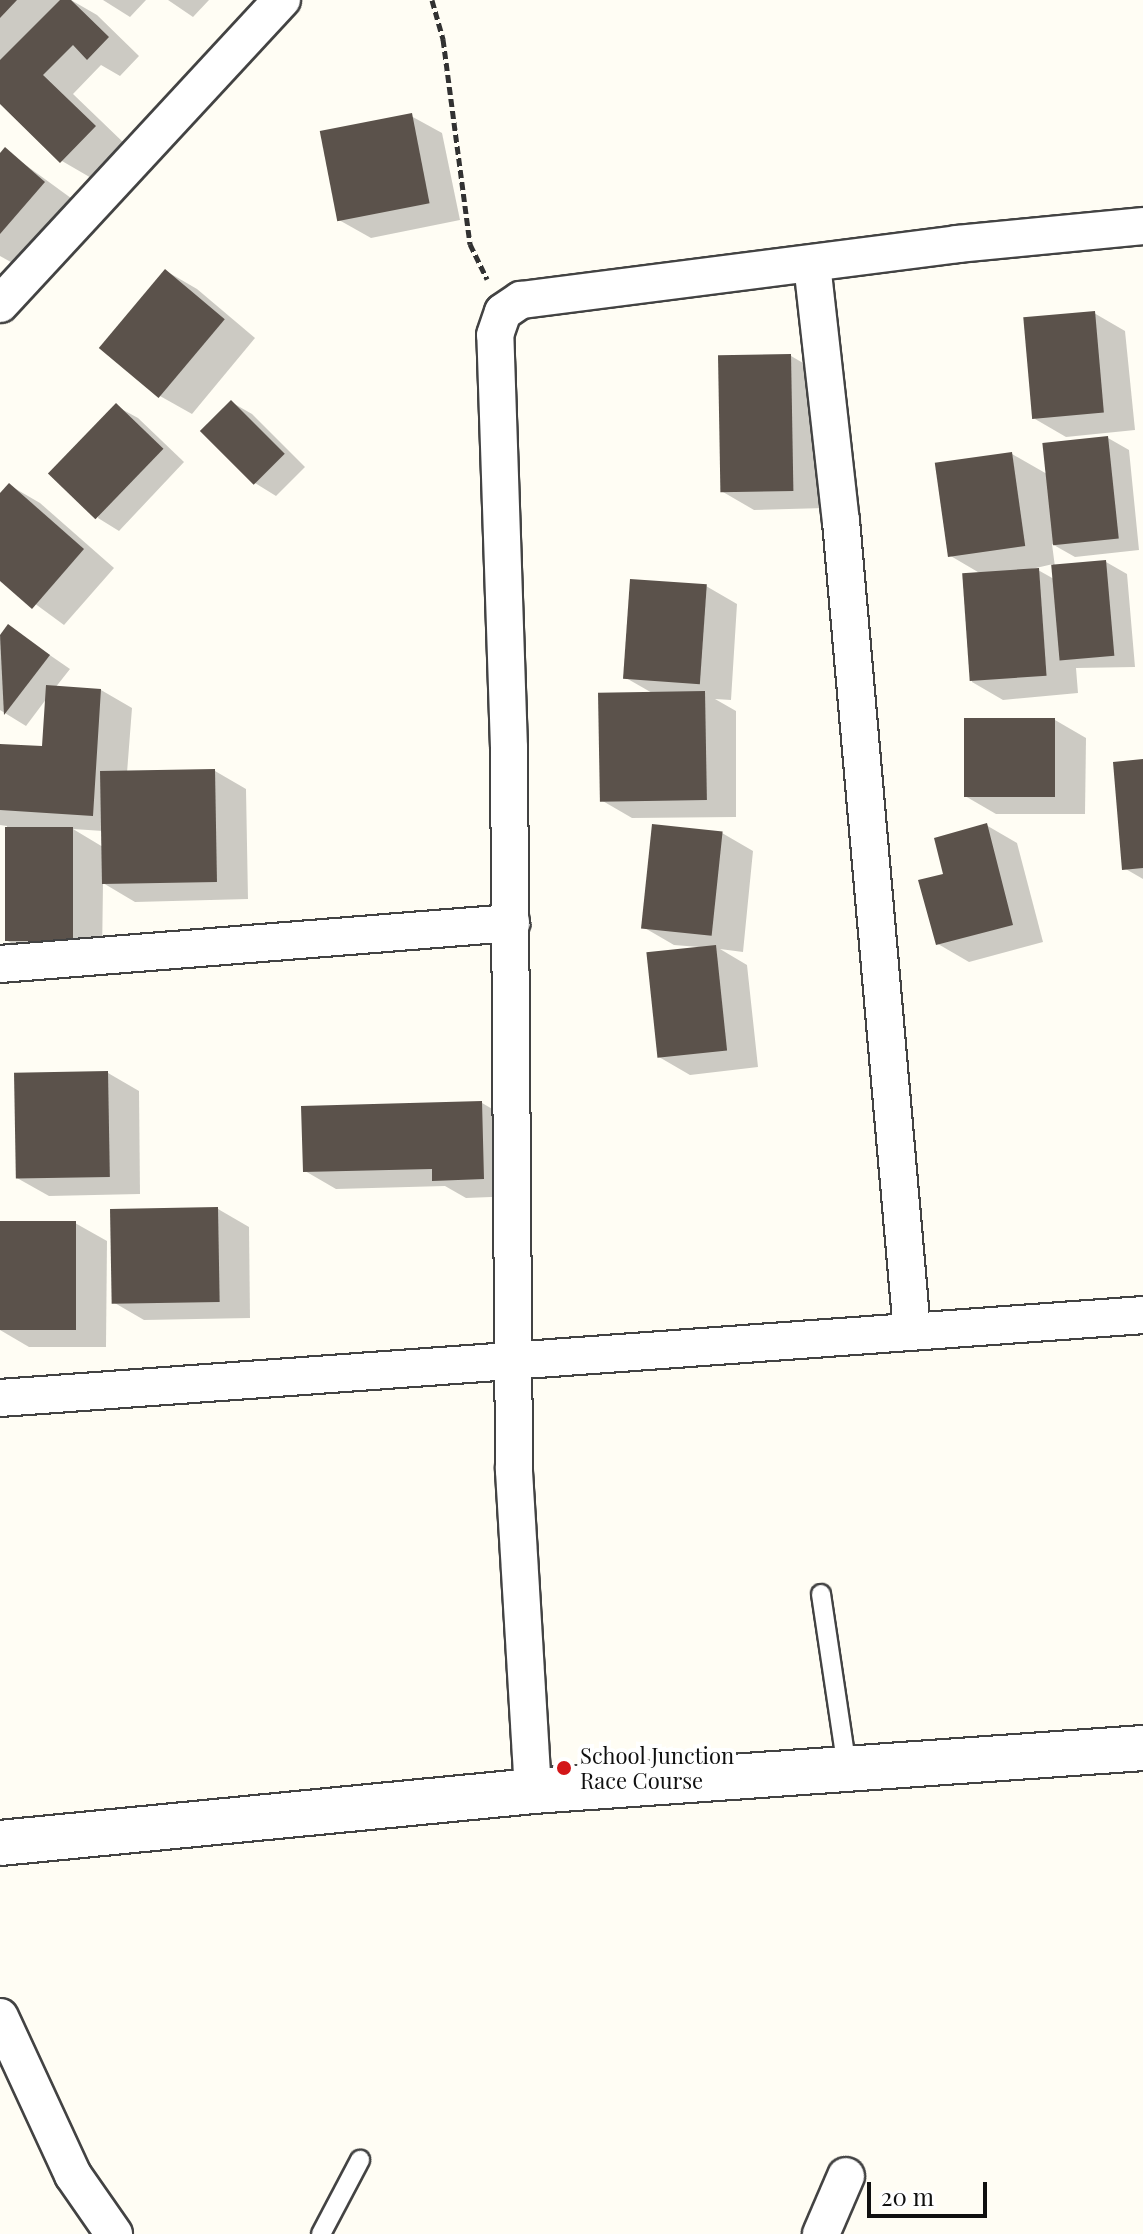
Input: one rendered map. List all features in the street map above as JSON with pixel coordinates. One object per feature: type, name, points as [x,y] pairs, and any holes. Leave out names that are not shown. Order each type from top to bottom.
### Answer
[{"type":"street","points":[[0,304],[282,0]]},
{"type":"street","points":[[533,1791],[512,1357],[511,923],[495,335],[503,312],[521,300],[1143,226]]},
{"type":"street","points":[[812,264],[841,521],[912,1331]]},
{"type":"street","points":[[0,964],[511,923]]},
{"type":"street","points":[[0,1398],[512,1357],[1143,1315]]},
{"type":"street","points":[[0,1843],[533,1791],[1143,1748]]},
{"type":"street","points":[[0,2017],[73,2175],[114,2234]]},
{"type":"street","points":[[821,2234],[846,2176]]},
{"type":"lane","points":[[821,1594],[847,1769]]},
{"type":"lane","points":[[321,2234],[360,2160]]},
{"type":"path","points":[[432,0],[443,39],[470,244],[503,312]]},
{"type":"building","points":[[0,0],[17,0],[0,18]]},
{"type":"building","points":[[60,0],[71,0],[109,37],[87,60],[73,45],[43,75],[96,126],[60,163],[0,104],[0,60]]},
{"type":"building","points":[[412,113],[430,203],[337,221],[320,131]]},
{"type":"building","points":[[5,147],[45,182],[0,234],[0,153]]},
{"type":"building","points":[[165,269],[225,319],[159,398],[99,348]]},
{"type":"building","points":[[1095,311],[1104,413],[1032,419],[1023,317]]},
{"type":"building","points":[[791,354],[793,491],[720,492],[718,355]]},
{"type":"building","points":[[231,400],[285,454],[254,485],[200,431]]},
{"type":"building","points":[[116,403],[163,449],[95,519],[48,473]]},
{"type":"building","points":[[1108,436],[1119,538],[1053,545],[1042,443]]},
{"type":"building","points":[[1012,452],[1025,546],[948,557],[935,463]]},
{"type":"building","points":[[9,483],[84,549],[32,609],[0,581],[0,493]]},
{"type":"building","points":[[1106,560],[1114,656],[1060,660],[1051,565]]},
{"type":"building","points":[[1039,568],[1047,676],[970,681],[962,573]]},
{"type":"building","points":[[630,579],[707,584],[700,684],[623,679]]},
{"type":"building","points":[[8,624],[50,655],[4,715],[0,635]]},
{"type":"building","points":[[46,685],[101,689],[93,816],[0,810],[0,744],[42,746]]},
{"type":"building","points":[[705,691],[707,800],[600,802],[598,693]]},
{"type":"building","points":[[964,718],[1055,718],[1055,797],[964,797]]},
{"type":"building","points":[[1143,759],[1143,868],[1122,870],[1113,762]]},
{"type":"building","points":[[215,769],[217,882],[102,884],[100,771]]},
{"type":"building","points":[[987,823],[1013,925],[936,945],[918,880],[943,874],[934,838]]},
{"type":"building","points":[[652,824],[723,831],[712,936],[641,928]]},
{"type":"building","points":[[5,827],[73,827],[73,941],[5,941]]},
{"type":"building","points":[[716,945],[727,1050],[657,1058],[646,952]]},
{"type":"building","points":[[108,1071],[110,1177],[16,1179],[14,1073]]},
{"type":"building","points":[[482,1101],[484,1179],[432,1181],[432,1169],[303,1172],[301,1106]]},
{"type":"building","points":[[218,1207],[220,1302],[112,1304],[110,1209]]},
{"type":"building","points":[[0,1221],[76,1221],[76,1330],[0,1330]]},
{"type":"place","name":"School Junction Race Course","points":[[564,1768]]}]
